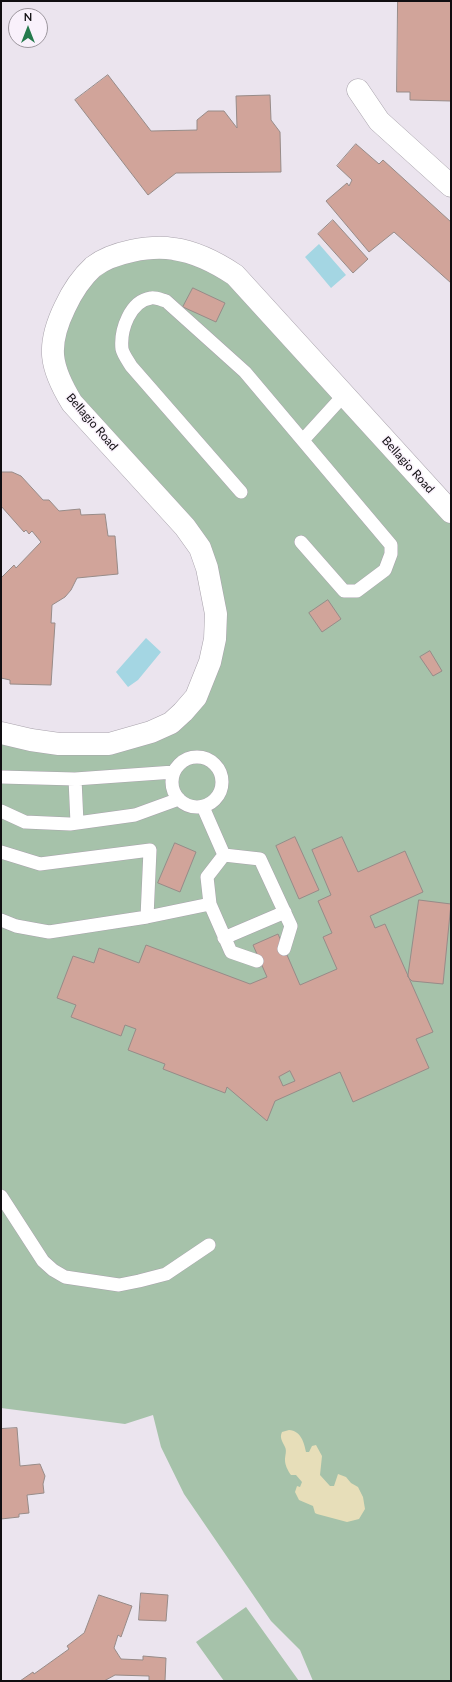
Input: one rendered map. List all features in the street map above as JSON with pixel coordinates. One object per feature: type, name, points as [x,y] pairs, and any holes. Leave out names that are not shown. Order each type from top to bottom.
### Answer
[{"type":"street","points":[[358,90],[379,121],[451,186]]},
{"type":"street","name":"Bellagio Road","points":[[1,733],[31,740],[60,744],[86,745],[109,744],[151,732],[171,722],[196,697],[210,662],[216,614],[207,568],[200,548],[185,527],[72,403],[60,383],[54,363],[52,341],[58,322],[79,283],[94,267],[110,257],[131,251],[174,248],[216,262],[235,275],[451,512]]},
{"type":"lane","points":[[241,492],[131,366],[122,350],[123,332],[131,312],[140,303],[152,297],[166,301],[245,372],[391,545],[391,554],[385,570],[357,591],[344,591],[301,542]]},
{"type":"lane","points":[[303,440],[344,395]]},
{"type":"lane","points":[[201,757],[209,760],[216,765],[220,773],[222,781],[221,790],[214,800],[203,807],[188,805],[179,799],[173,788],[172,780],[174,772],[178,765],[185,760],[201,757]]},
{"type":"lane","points":[[1,777],[75,779],[174,772]]},
{"type":"lane","points":[[75,779],[77,823]]},
{"type":"lane","points":[[1,811],[24,822],[77,823],[135,816],[179,799]]},
{"type":"lane","points":[[203,807],[224,855]]},
{"type":"lane","points":[[1,852],[40,864],[150,850],[147,916]]},
{"type":"lane","points":[[224,855],[207,877],[210,904],[224,938],[232,952],[257,961]]},
{"type":"lane","points":[[224,855],[260,859],[292,926],[284,949]]},
{"type":"lane","points":[[1,920],[16,926],[49,932],[210,904]]},
{"type":"lane","points":[[224,938],[285,912]]},
{"type":"lane","points":[[1,1196],[42,1261],[65,1277],[119,1285],[139,1282],[166,1274],[208,1245]]},
{"type":"green space","points":[[131,251],[216,262],[451,512],[451,1681],[313,1681],[300,1650],[271,1621],[184,1494],[161,1447],[153,1415],[125,1424],[1,1408],[1,733],[59,744],[171,723],[210,662],[207,568],[60,383],[68,302]]},
{"type":"green space","points":[[246,1607],[299,1681],[224,1681],[196,1642]]},
{"type":"sand","points":[[289,1430],[296,1432],[299,1435],[303,1441],[306,1452],[309,1452],[312,1446],[316,1445],[322,1456],[320,1475],[330,1486],[334,1486],[338,1474],[346,1477],[351,1483],[358,1487],[363,1497],[365,1509],[359,1519],[347,1522],[317,1514],[315,1513],[313,1506],[299,1500],[295,1492],[297,1486],[300,1487],[302,1482],[296,1475],[291,1475],[286,1466],[286,1449],[281,1438],[282,1432]]},
{"type":"water","points":[[319,244],[346,275],[331,288],[305,257]]},
{"type":"water","points":[[146,638],[161,652],[138,680],[128,687],[116,672]]},
{"type":"building","points":[[398,1],[451,1],[451,101],[410,100],[410,92],[397,92]]},
{"type":"building","points":[[108,75],[151,131],[197,130],[197,120],[208,111],[224,111],[237,128],[236,96],[270,95],[271,120],[280,132],[281,172],[176,173],[148,195],[75,100]]},
{"type":"building","points":[[356,144],[379,164],[383,160],[451,222],[451,283],[394,232],[369,252],[326,201],[347,183],[349,186],[352,180],[337,166]]},
{"type":"building","points":[[333,220],[368,259],[353,273],[318,234]]},
{"type":"building","points":[[193,288],[225,303],[216,322],[183,307]]},
{"type":"building","points":[[1,472],[12,472],[21,476],[43,500],[49,500],[59,511],[80,509],[81,515],[105,514],[108,536],[115,536],[118,574],[77,578],[71,590],[65,597],[52,605],[51,623],[55,623],[51,685],[10,684],[10,680],[1,678],[1,578],[14,565],[16,568],[41,542],[32,531],[29,534],[26,530],[24,532],[1,506]]},
{"type":"building","points":[[328,600],[341,619],[322,632],[309,613]]},
{"type":"building","points":[[430,651],[442,671],[433,676],[420,657]]},
{"type":"building","points":[[295,837],[319,890],[299,899],[276,846]]},
{"type":"building","points":[[342,837],[358,872],[405,851],[423,892],[370,916],[375,928],[385,924],[433,1032],[416,1039],[429,1068],[353,1102],[340,1072],[275,1101],[267,1121],[227,1087],[225,1093],[163,1069],[165,1064],[128,1050],[136,1029],[125,1025],[121,1036],[71,1017],[76,1005],[57,998],[73,956],[94,963],[99,948],[139,963],[146,945],[250,984],[267,977],[253,945],[278,934],[300,985],[337,969],[323,937],[332,933],[318,901],[331,895],[312,850]]},
{"type":"building","points":[[175,843],[196,852],[180,892],[158,883]]},
{"type":"building","points":[[419,900],[451,904],[443,984],[412,981],[408,977]]},
{"type":"building","points":[[290,1071],[295,1081],[283,1086],[279,1077]]},
{"type":"building","points":[[17,1428],[20,1466],[40,1464],[45,1476],[43,1484],[44,1493],[27,1495],[29,1513],[19,1514],[19,1517],[1,1519],[1,1429]]},
{"type":"building","points":[[141,1593],[168,1595],[166,1621],[139,1620]]},
{"type":"building","points":[[99,1595],[132,1606],[121,1637],[118,1635],[114,1648],[121,1659],[143,1660],[143,1656],[166,1658],[165,1681],[149,1681],[149,1676],[115,1675],[104,1681],[20,1681],[33,1672],[34,1674],[69,1649],[67,1646],[84,1633]]}]
